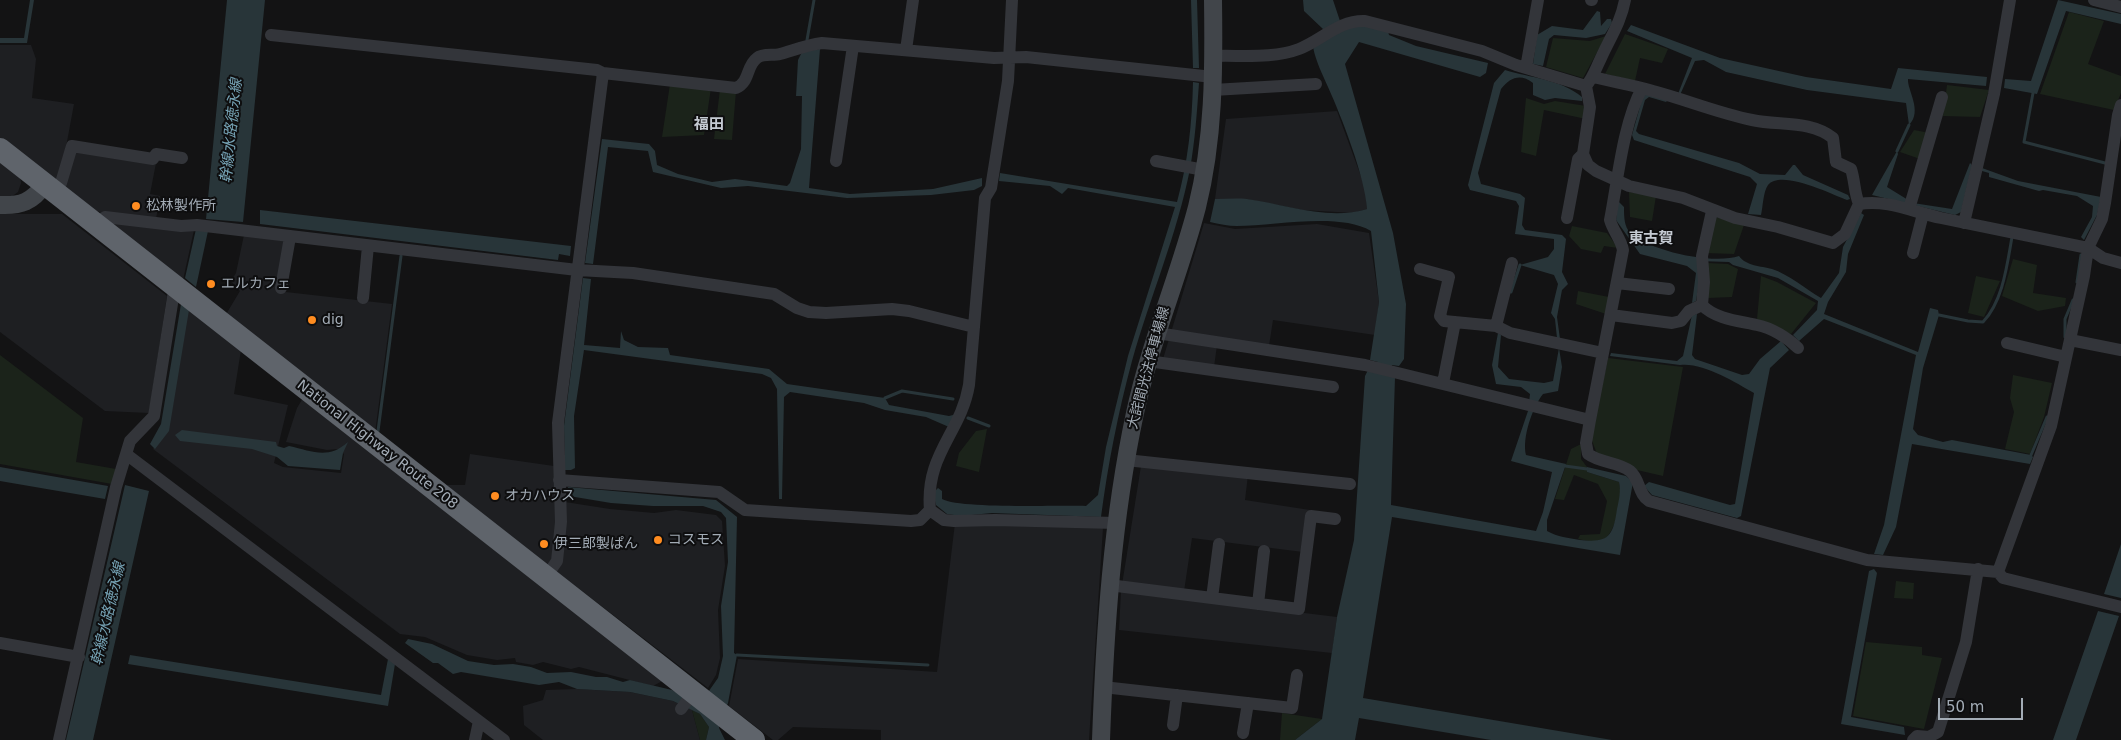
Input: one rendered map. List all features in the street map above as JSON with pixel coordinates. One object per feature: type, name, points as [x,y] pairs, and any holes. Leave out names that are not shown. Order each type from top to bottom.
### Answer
[{"type":"highway","name":"National Highway Route 208","points":[[0,149],[545,578],[688,700],[754,740]]},
{"type":"main road","name":"大詫間光法停車場線","points":[[1101,740],[1109,585],[1116,523],[1126,460],[1148,361],[1193,221],[1194,168],[1211,130],[1214,56],[1213,0]]},
{"type":"main road","points":[[0,205],[15,206],[31,201],[45,184]]},
{"type":"street","points":[[906,50],[913,0]]},
{"type":"street","points":[[1012,0],[1010,56],[990,188],[985,198],[965,405],[948,434],[936,461],[928,494],[930,510],[944,520],[954,522],[995,520],[1116,523]]},
{"type":"street","points":[[1526,68],[1538,0]]},
{"type":"street","points":[[1214,56],[1283,53],[1299,49],[1354,20],[1365,21],[1482,51],[1526,68],[1590,82],[1642,88],[1722,113],[1755,121],[1808,126],[1824,131],[1834,138],[1836,162],[1851,169],[1854,192],[1859,204],[1845,234],[1833,243],[1712,211],[1684,198],[1629,186],[1588,165],[1583,154],[1590,107],[1590,82],[1616,31],[1625,0]]},
{"type":"street","points":[[1964,223],[1994,94],[2010,0]]},
{"type":"street","points":[[2094,0],[2121,7]]},
{"type":"street","points":[[271,35],[587,68],[604,73],[736,88],[741,86],[746,80],[750,64],[759,56],[779,54],[802,46],[822,43],[994,58],[1010,56],[1213,84],[1316,84]]},
{"type":"street","points":[[836,161],[852,46]]},
{"type":"street","points":[[545,578],[557,561],[561,522],[558,423],[604,73]]},
{"type":"street","points":[[1642,88],[1630,123],[1610,220],[1623,250],[1586,443],[1588,454],[1595,459],[1628,470],[1635,477],[1644,497],[1649,501],[1867,560],[1998,572],[2003,578],[2121,607]]},
{"type":"street","points":[[1910,204],[1942,97]]},
{"type":"street","points":[[1998,572],[2051,426],[2088,248],[2104,211],[2121,105]]},
{"type":"street","points":[[45,184],[52,187],[61,184],[72,146],[153,159],[156,154],[182,158]]},
{"type":"street","points":[[1568,218],[1578,159],[1583,154]]},
{"type":"street","points":[[1156,161],[1194,168]]},
{"type":"street","points":[[1859,204],[1872,202],[1910,204],[1923,214],[2088,248],[2103,258],[2121,263]]},
{"type":"street","points":[[1712,211],[1702,259],[1704,282],[1702,305],[1707,311],[1743,324],[1758,325],[1789,339],[1798,348]]},
{"type":"street","points":[[1913,252],[1923,214]]},
{"type":"street","points":[[92,223],[105,216],[181,226],[197,224],[213,228],[577,270],[633,273],[774,294],[797,308],[809,312],[826,313],[892,309],[909,311],[974,327]]},
{"type":"street","points":[[281,288],[290,237]]},
{"type":"street","points":[[364,298],[368,246]]},
{"type":"street","points":[[1496,326],[1512,263]]},
{"type":"street","points":[[1420,269],[1449,277],[1440,316],[1444,320],[1496,326],[1510,333],[1603,353]]},
{"type":"street","points":[[1618,282],[1669,289]]},
{"type":"street","points":[[59,740],[116,487],[130,441],[154,416],[175,285]]},
{"type":"street","points":[[1611,315],[1672,323],[1681,321],[1689,311],[1702,305]]},
{"type":"street","points":[[1443,383],[1455,322]]},
{"type":"street","points":[[1156,333],[1338,359],[1590,420]]},
{"type":"street","points":[[2070,340],[2121,350]]},
{"type":"street","points":[[2007,343],[2066,357]]},
{"type":"street","points":[[1148,361],[1333,387]]},
{"type":"street","points":[[126,454],[504,740]]},
{"type":"street","points":[[1126,460],[1350,484]]},
{"type":"street","points":[[559,480],[719,492],[745,510],[911,522],[920,520],[930,510]]},
{"type":"street","points":[[1109,585],[1299,609],[1311,516],[1335,519]]},
{"type":"street","points":[[1212,598],[1219,544]]},
{"type":"street","points":[[1258,604],[1264,551]]},
{"type":"street","points":[[1913,740],[1917,736],[1929,737],[1938,732],[1966,642],[1978,569]]},
{"type":"street","points":[[0,643],[79,657]]},
{"type":"street","points":[[1103,687],[1292,708],[1297,675]]},
{"type":"street","points":[[1173,725],[1177,695]]},
{"type":"street","points":[[1243,733],[1248,703]]},
{"type":"street","points":[[475,740],[479,721]]},
{"type":"shaded area","points":[[2069,12],[2104,21],[2088,64],[2121,76],[2121,93],[2114,110],[2040,94]]},
{"type":"shaded area","points":[[1625,34],[1668,49],[1662,63],[1640,58],[1635,81],[1605,74]]},
{"type":"shaded area","points":[[1606,36],[1583,78],[1546,67],[1553,38],[1590,41]]},
{"type":"shaded area","points":[[0,45],[31,45],[36,59],[32,98],[74,104],[61,174],[55,183],[0,139]]},
{"type":"shaded area","points":[[670,84],[711,88],[704,135],[662,137]]},
{"type":"shaded area","points":[[1947,85],[1989,90],[1980,117],[1943,116]]},
{"type":"shaded area","points":[[720,89],[736,91],[732,140],[714,139]]},
{"type":"shaded area","points":[[1526,98],[1544,104],[1555,101],[1586,106],[1586,119],[1544,110],[1536,156],[1521,152]]},
{"type":"shaded area","points":[[1337,111],[1366,190],[1367,209],[1354,213],[1302,210],[1246,199],[1215,199],[1226,119]]},
{"type":"shaded area","points":[[1914,130],[1930,133],[1920,159],[1900,152]]},
{"type":"shaded area","points":[[73,149],[156,163],[150,194],[160,196],[156,219],[93,211],[64,189]]},
{"type":"shaded area","points":[[0,160],[20,175],[21,183],[18,192],[11,197],[0,197]]},
{"type":"shaded area","points":[[1629,192],[1656,196],[1652,221],[1630,217]]},
{"type":"shaded area","points":[[0,214],[62,214],[167,296],[149,413],[105,411],[0,332]]},
{"type":"shaded area","points":[[1716,217],[1744,225],[1734,254],[1705,253]]},
{"type":"shaded area","points":[[112,220],[194,230],[183,280],[112,224]]},
{"type":"shaded area","points":[[1204,223],[1235,229],[1317,224],[1369,233],[1379,302],[1375,335],[1273,320],[1269,346],[1218,338],[1214,367],[1163,359]]},
{"type":"shaded area","points":[[1572,226],[1607,233],[1618,248],[1604,246],[1601,253],[1581,249],[1569,236]]},
{"type":"shaded area","points":[[244,235],[285,240],[277,291],[392,304],[375,433],[225,316],[240,291],[231,281],[236,273]]},
{"type":"shaded area","points":[[2013,259],[2037,265],[2033,293],[2066,298],[2065,306],[2038,311],[2002,296]]},
{"type":"shaded area","points":[[1707,263],[1728,264],[1738,269],[1732,297],[1708,298]]},
{"type":"shaded area","points":[[1761,276],[1777,282],[1816,303],[1791,334],[1757,319]]},
{"type":"shaded area","points":[[1976,276],[2000,281],[1984,317],[1968,313]]},
{"type":"shaded area","points":[[1578,291],[1609,297],[1606,314],[1576,304]]},
{"type":"shaded area","points":[[188,308],[241,350],[234,394],[288,405],[274,463],[283,467],[341,473],[344,454],[338,449],[327,450],[286,442],[297,408],[303,398],[666,679],[653,686],[579,667],[571,669],[543,662],[533,665],[516,662],[515,658],[497,660],[467,655],[425,637],[400,634],[153,449],[168,430]]},
{"type":"shaded area","points":[[0,355],[83,418],[76,462],[116,469],[112,484],[0,464]]},
{"type":"shaded area","points":[[1608,358],[1683,367],[1663,476],[1637,470],[1597,454],[1591,438]]},
{"type":"shaded area","points":[[2013,375],[2052,383],[2044,417],[2030,454],[2005,449],[2014,412],[2010,398]]},
{"type":"shaded area","points":[[987,429],[979,472],[956,466],[959,453],[976,431]]},
{"type":"shaded area","points":[[1581,444],[1581,459],[1587,467],[1587,472],[1619,482],[1619,507],[1614,526],[1604,539],[1598,542],[1578,539],[1580,535],[1600,534],[1607,501],[1598,484],[1574,475],[1564,500],[1555,499],[1571,449]]},
{"type":"shaded area","points":[[470,454],[554,466],[558,510],[554,558],[546,565],[446,485],[465,485]]},
{"type":"shaded area","points":[[1141,466],[1248,475],[1245,500],[1310,510],[1303,552],[1192,538],[1183,598],[1337,617],[1332,653],[1119,630],[1121,591]]},
{"type":"shaded area","points":[[565,502],[654,513],[676,510],[716,515],[722,521],[725,566],[718,610],[720,658],[716,675],[708,688],[556,571]]},
{"type":"shaded area","points":[[955,523],[1103,528],[1089,740],[881,740],[881,730],[793,727],[778,740],[773,740],[729,706],[738,659],[937,672]]},
{"type":"shaded area","points":[[1896,581],[1914,583],[1913,599],[1894,598]]},
{"type":"shaded area","points":[[1866,642],[1922,647],[1922,655],[1942,658],[1924,729],[1853,716]]},
{"type":"shaded area","points":[[577,689],[630,692],[673,701],[692,710],[700,740],[543,740],[524,725],[523,706],[543,700],[546,690]]},
{"type":"shaded area","points":[[692,710],[700,714],[709,727],[706,740],[700,740]]},
{"type":"shaded area","points":[[1282,713],[1322,719],[1295,740],[1280,740]]},
{"type":"water","points":[[30,0],[34,0],[27,43],[0,43],[0,38],[24,38]]},
{"type":"water","name":"幹線水路徳永線","points":[[227,0],[265,0],[243,222],[206,219]]},
{"type":"water","points":[[1191,0],[1197,0],[1199,68],[1193,68]]},
{"type":"water","points":[[1303,0],[1333,0],[1340,21],[1388,31],[1389,35],[1416,46],[1488,63],[1486,73],[1480,77],[1359,42],[1345,64],[1393,233],[1406,304],[1404,359],[1399,366],[1392,365],[1389,375],[1395,377],[1391,505],[1536,531],[1543,512],[1552,472],[1511,461],[1528,411],[1530,394],[1521,387],[1496,384],[1492,365],[1498,333],[1501,335],[1498,367],[1509,379],[1544,383],[1553,381],[1559,348],[1562,367],[1558,391],[1543,394],[1532,415],[1525,440],[1526,455],[1566,464],[1547,520],[1547,531],[1563,537],[1589,541],[1603,539],[1611,532],[1619,499],[1619,482],[1587,472],[1587,467],[1626,476],[1633,482],[1620,555],[1392,517],[1363,698],[1612,740],[1491,740],[1359,718],[1355,740],[1295,740],[1322,719],[1337,617],[1354,540],[1365,376],[1368,370],[1378,362],[1370,360],[1379,302],[1371,231],[1358,225],[1342,222],[1306,221],[1237,226],[1210,222],[1215,199],[1247,199],[1307,210],[1337,213],[1367,209],[1362,181],[1352,148],[1314,52],[1313,47],[1323,29],[1304,11]]},
{"type":"water","points":[[2058,0],[2121,14],[2121,24],[2066,11],[2037,94],[2004,88],[2005,79],[2031,81]]},
{"type":"water","points":[[1597,11],[1600,12],[1601,26],[1607,19],[1611,19],[1612,23],[1605,34],[1586,38],[1554,35],[1549,39],[1543,66],[1533,64],[1537,35],[1552,26],[1583,30]]},
{"type":"water","points":[[1631,25],[1720,58],[1806,77],[1891,89],[1898,68],[1987,77],[1986,86],[1908,79],[1915,107],[1913,119],[1909,125],[1906,103],[1807,90],[1726,72],[1704,60],[1695,61],[1680,95],[1678,94],[1692,58],[1627,31]]},
{"type":"water","points":[[820,49],[809,188],[850,194],[933,189],[982,178],[982,186],[974,190],[931,195],[847,198],[748,186],[721,188],[653,172],[648,151],[608,147],[593,264],[585,263],[602,139],[649,144],[655,151],[657,165],[678,174],[712,182],[735,179],[787,186],[790,183],[801,149],[802,96],[796,96],[798,60],[802,52]]},
{"type":"water","points":[[1505,70],[1564,86],[1582,97],[1582,101],[1555,98],[1545,100],[1533,95],[1533,83],[1524,78],[1515,78],[1508,82],[1501,89],[1478,173],[1481,184],[1520,194],[1525,198],[1522,225],[1525,230],[1562,235],[1566,239],[1562,272],[1568,284],[1562,290],[1557,317],[1560,339],[1557,338],[1555,319],[1551,313],[1558,284],[1554,275],[1520,265],[1548,257],[1554,249],[1554,239],[1515,234],[1519,206],[1516,201],[1470,190],[1468,185],[1494,83]]},
{"type":"water","points":[[1193,82],[1199,83],[1195,137],[1185,194],[1127,380],[1114,439],[1101,517],[992,513],[961,516],[947,514],[936,505],[933,493],[938,488],[942,491],[942,499],[952,502],[988,505],[1086,506],[1098,495],[1106,447],[1128,356],[1175,207],[1068,188],[1062,194],[1050,186],[999,181],[1000,173],[1177,202],[1189,143]]},
{"type":"water","points":[[1649,93],[1668,100],[1666,102],[1649,97],[1645,100],[1636,131],[1639,134],[1739,163],[1760,174],[1785,175],[1795,165],[1803,175],[1848,195],[1850,199],[1847,200],[1818,188],[1794,181],[1774,181],[1766,188],[1761,215],[1748,214],[1757,184],[1750,177],[1634,140],[1632,135],[1643,96]]},
{"type":"water","points":[[1897,151],[1898,154],[1887,187],[1913,203],[1952,209],[1970,163],[1972,165],[1961,212],[1955,215],[1872,195]]},
{"type":"water","points":[[1982,168],[2018,181],[2101,197],[2097,215],[2084,240],[2081,237],[2092,217],[2093,206],[2077,196],[2043,190],[2039,191],[1989,177],[1989,173],[1982,171]]},
{"type":"water","points":[[1618,201],[1624,207],[1625,222],[1628,230],[1637,238],[1649,244],[1664,250],[1697,257],[1713,259],[1739,256],[1750,264],[1784,274],[1821,298],[1839,273],[1843,247],[1861,213],[1864,215],[1848,254],[1846,272],[1828,302],[1824,314],[1918,352],[1930,308],[1938,310],[1939,315],[1923,368],[1913,429],[1918,435],[1943,442],[1952,440],[2031,455],[2033,457],[2030,464],[1912,444],[1896,527],[1883,555],[1874,554],[1884,525],[1916,355],[1824,319],[1799,341],[1793,335],[1817,310],[1818,301],[1778,278],[1733,265],[1729,262],[1698,261],[1700,277],[1696,301],[1692,303],[1696,273],[1687,266],[1640,254],[1616,220]]},
{"type":"water","points":[[260,210],[571,246],[570,256],[559,254],[558,260],[260,224]]},
{"type":"water","points":[[196,229],[208,231],[196,287],[185,278]]},
{"type":"water","points":[[583,278],[591,279],[584,345],[620,348],[621,331],[624,340],[638,347],[668,348],[670,355],[769,369],[787,384],[885,398],[889,405],[949,416],[957,414],[949,427],[926,417],[885,410],[864,403],[790,392],[784,397],[782,499],[779,499],[777,389],[771,378],[762,374],[584,350],[574,416],[575,468],[565,470],[564,426]]},
{"type":"water","points":[[181,304],[189,310],[169,431],[155,449],[150,444],[161,424]]},
{"type":"water","points":[[1697,314],[1692,355],[1695,359],[1742,375],[1749,374],[1760,359],[1781,341],[1789,350],[1770,368],[1741,516],[1737,518],[1652,495],[1644,486],[1649,482],[1730,505],[1735,504],[1754,393],[1718,374],[1698,367],[1610,356],[1611,353],[1677,361],[1683,356],[1692,315]]},
{"type":"water","points":[[182,430],[276,442],[277,446],[284,448],[289,446],[320,453],[334,451],[348,442],[343,453],[340,470],[288,466],[277,457],[252,449],[180,441],[175,435]]},
{"type":"water","points":[[0,467],[108,486],[105,499],[0,481]]},
{"type":"water","name":"幹線水路徳永線","points":[[125,485],[149,491],[93,740],[66,740]]},
{"type":"water","points":[[568,487],[716,500],[737,517],[734,653],[737,655],[728,703],[719,723],[719,728],[725,740],[706,740],[709,727],[700,714],[673,701],[630,692],[577,689],[559,682],[539,685],[461,672],[453,674],[438,663],[433,663],[405,643],[408,639],[432,644],[468,661],[494,665],[513,664],[531,667],[547,673],[571,672],[596,677],[607,677],[623,682],[630,680],[672,690],[699,705],[718,678],[723,656],[721,606],[728,562],[726,518],[721,512],[703,506],[653,506],[611,503],[569,496]]},
{"type":"water","points":[[2121,544],[2121,598],[2104,594]]},
{"type":"water","points":[[1874,569],[1877,573],[1851,717],[1904,727],[1905,735],[1841,724],[1869,571]]},
{"type":"water","points":[[2098,611],[2119,616],[2076,740],[2053,740]]},
{"type":"water","points":[[130,655],[381,695],[388,659],[395,664],[388,706],[128,664]]},
{"type":"waterway","points":[[807,40],[814,0]]},
{"type":"waterway","points":[[2033,93],[2024,142],[2105,163]]},
{"type":"waterway","points":[[1897,151],[1909,125]]},
{"type":"waterway","points":[[1939,315],[1983,322],[2000,293],[2012,237]]},
{"type":"waterway","points":[[2077,282],[2081,255]]},
{"type":"waterway","points":[[378,431],[401,256]]},
{"type":"waterway","points":[[1511,292],[1520,265]]},
{"type":"waterway","points":[[2065,337],[2065,319],[2073,300]]},
{"type":"waterway","points":[[885,398],[902,391],[953,399]]},
{"type":"waterway","points":[[2031,455],[2047,417]]},
{"type":"waterway","points":[[968,418],[989,426]]},
{"type":"waterway","points":[[1565,466],[1587,469]]},
{"type":"waterway","points":[[737,655],[928,665]]},
{"type":"place","name":"松林製作所","points":[[136,206]]},
{"type":"place","name":"エルカフェ","points":[[211,284]]},
{"type":"place","name":"dig","points":[[312,320]]},
{"type":"place","name":"オカハウス","points":[[495,496]]},
{"type":"place","name":"コスモス","points":[[658,540]]},
{"type":"place","name":"伊三郎製ぱん","points":[[544,544]]},
{"type":"district","name":"福田","points":[[709,125]]},
{"type":"district","name":"東古賀","points":[[1651,239]]}]
